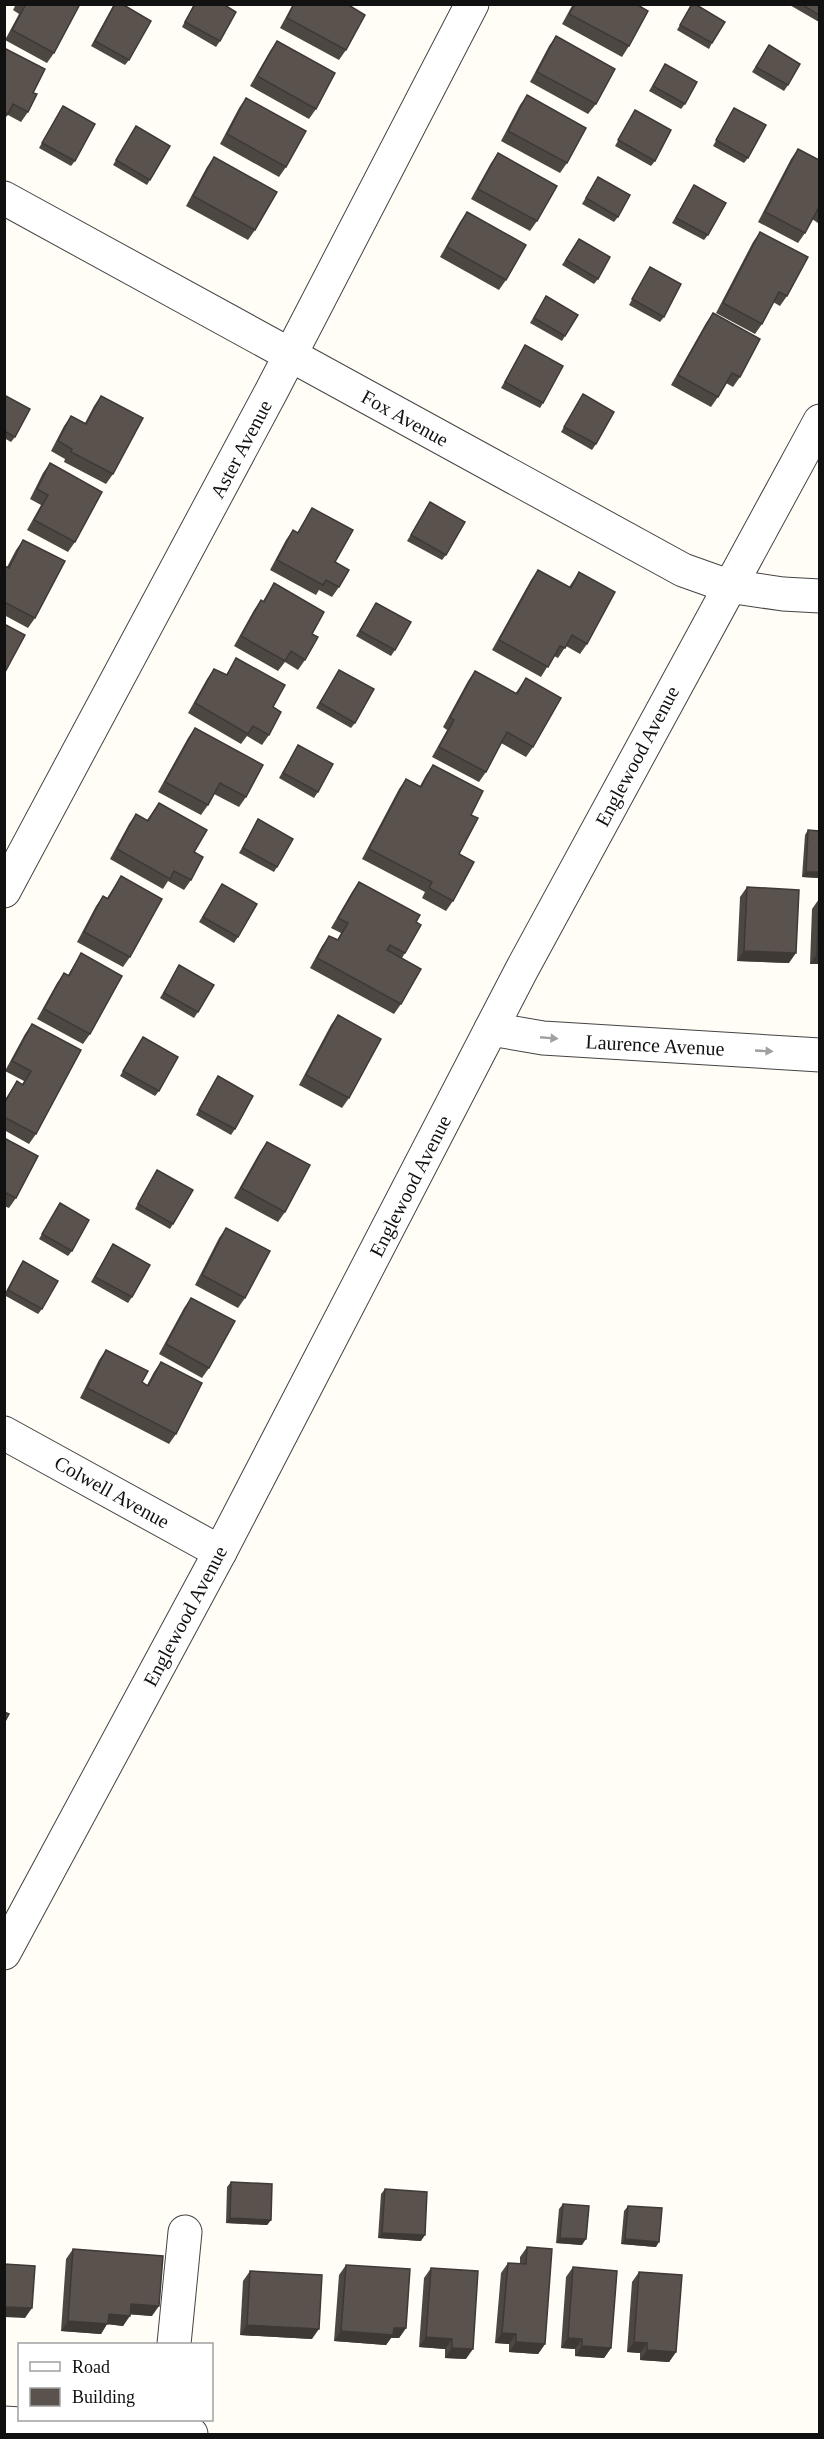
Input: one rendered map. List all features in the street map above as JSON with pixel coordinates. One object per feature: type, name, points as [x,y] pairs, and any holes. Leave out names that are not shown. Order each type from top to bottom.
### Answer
[{"type":"street","name":"Aster Avenue","points":[[4,891],[291,355],[472,4]]},
{"type":"street","name":"Fox Avenue","points":[[4,198],[683,570],[728,586],[783,594],[819,596]]},
{"type":"street","name":"Englewood Avenue","points":[[4,1953],[220,1552],[491,1029],[819,421]]},
{"type":"street","name":"Laurence Avenue","points":[[491,1029],[543,1038],[819,1055]]},
{"type":"street","name":"Colwell Avenue","points":[[4,1433],[220,1552]]},
{"type":"street","points":[[174,2343],[185,2232]]},
{"type":"street","points":[[4,2423],[173,2430]]},
{"type":"building","points":[[26,4],[80,4],[54,53],[12,30]]},
{"type":"building","points":[[115,4],[122,4],[151,21],[129,60],[95,41]]},
{"type":"building","points":[[195,4],[223,4],[236,12],[220,41],[185,22]]},
{"type":"building","points":[[294,4],[347,4],[365,15],[346,50],[287,18]]},
{"type":"building","points":[[575,4],[636,4],[648,11],[629,46],[569,14]]},
{"type":"building","points":[[692,4],[725,22],[712,43],[680,25]]},
{"type":"building","points":[[801,4],[819,4],[819,15]]},
{"type":"building","points":[[556,36],[615,69],[596,104],[537,72]]},
{"type":"building","points":[[277,41],[335,73],[316,109],[257,76]]},
{"type":"building","points":[[769,45],[800,64],[788,85],[756,67]]},
{"type":"building","points":[[4,48],[45,69],[33,93],[37,94],[28,112],[13,104],[8,114],[4,112]]},
{"type":"building","points":[[665,64],[697,82],[685,104],[653,86]]},
{"type":"building","points":[[527,95],[586,128],[567,163],[508,131]]},
{"type":"building","points":[[246,98],[306,131],[286,167],[227,134]]},
{"type":"building","points":[[63,106],[95,124],[75,161],[42,143]]},
{"type":"building","points":[[734,108],[766,125],[748,158],[716,140]]},
{"type":"building","points":[[635,110],[671,130],[655,161],[618,140]]},
{"type":"building","points":[[136,126],[170,146],[150,180],[116,160]]},
{"type":"building","points":[[798,149],[819,160],[819,209],[805,233],[765,212]]},
{"type":"building","points":[[498,153],[557,186],[537,221],[478,189]]},
{"type":"building","points":[[214,157],[277,192],[255,230],[193,196]]},
{"type":"building","points":[[598,177],[630,195],[618,217],[586,198]]},
{"type":"building","points":[[694,185],[726,203],[708,235],[676,218]]},
{"type":"building","points":[[467,212],[526,245],[506,280],[447,247]]},
{"type":"building","points":[[760,232],[808,257],[787,296],[779,292],[762,324],[723,303]]},
{"type":"building","points":[[579,239],[610,257],[598,279],[566,260]]},
{"type":"building","points":[[650,267],[681,284],[664,317],[632,299]]},
{"type":"building","points":[[546,296],[578,315],[565,336],[534,318]]},
{"type":"building","points":[[713,313],[760,339],[740,377],[732,373],[718,397],[678,375]]},
{"type":"building","points":[[525,345],[563,366],[543,403],[505,382]]},
{"type":"building","points":[[583,394],[614,412],[596,444],[564,427]]},
{"type":"building","points":[[4,395],[30,409],[15,437],[4,431]]},
{"type":"building","points":[[101,396],[143,418],[113,474],[71,452],[72,449],[58,441],[71,416],[86,424]]},
{"type":"building","points":[[50,463],[102,492],[75,542],[34,520],[48,495],[37,489]]},
{"type":"building","points":[[430,502],[465,522],[446,555],[411,535]]},
{"type":"building","points":[[312,508],[353,530],[335,562],[349,570],[339,587],[326,580],[323,585],[277,560],[293,530],[298,533]]},
{"type":"building","points":[[23,540],[65,561],[35,618],[4,602],[4,566],[9,568]]},
{"type":"building","points":[[538,570],[571,588],[579,572],[615,592],[587,644],[572,635],[565,648],[560,646],[548,667],[499,640]]},
{"type":"building","points":[[274,583],[324,612],[312,634],[318,637],[305,660],[291,651],[285,661],[241,636],[261,600],[264,602]]},
{"type":"building","points":[[376,603],[411,622],[395,650],[360,631]]},
{"type":"building","points":[[4,624],[25,635],[4,674]]},
{"type":"building","points":[[236,658],[285,685],[273,707],[281,712],[269,735],[253,726],[248,734],[195,703],[214,669],[227,675]]},
{"type":"building","points":[[339,670],[374,689],[355,723],[320,703]]},
{"type":"building","points":[[475,671],[517,694],[526,678],[561,698],[533,747],[507,732],[486,772],[439,747],[454,720],[450,717]]},
{"type":"building","points":[[195,728],[263,765],[246,797],[220,783],[208,805],[165,782]]},
{"type":"building","points":[[298,745],[333,764],[318,792],[283,773]]},
{"type":"building","points":[[433,765],[483,791],[471,815],[478,818],[459,854],[474,862],[453,901],[429,888],[432,882],[369,849],[406,779],[421,787]]},
{"type":"building","points":[[159,803],[207,830],[194,852],[203,857],[191,880],[174,871],[170,879],[117,849],[136,814],[148,821]]},
{"type":"building","points":[[258,819],[293,839],[277,867],[243,848]]},
{"type":"building","points":[[808,830],[819,831],[819,872],[806,872]]},
{"type":"building","points":[[121,876],[162,899],[130,957],[84,932],[103,896],[108,899]]},
{"type":"building","points":[[359,882],[420,915],[416,922],[421,925],[405,953],[390,945],[387,950],[421,969],[401,1004],[317,958],[329,936],[338,940],[348,923],[338,918]]},
{"type":"building","points":[[222,884],[257,904],[238,937],[203,917]]},
{"type":"building","points":[[747,887],[799,890],[796,953],[744,951]]},
{"type":"building","points":[[819,899],[819,954],[817,954]]},
{"type":"building","points":[[81,953],[122,976],[90,1034],[44,1009],[64,973],[69,976]]},
{"type":"building","points":[[179,965],[214,985],[198,1012],[164,993]]},
{"type":"building","points":[[338,1015],[381,1039],[349,1098],[306,1075]]},
{"type":"building","points":[[32,1024],[81,1050],[36,1134],[4,1117],[4,1104],[17,1081],[23,1085],[31,1071],[12,1061]]},
{"type":"building","points":[[143,1037],[178,1057],[159,1091],[123,1071]]},
{"type":"building","points":[[218,1076],[253,1096],[235,1129],[199,1110]]},
{"type":"building","points":[[4,1138],[38,1156],[16,1198],[4,1192]]},
{"type":"building","points":[[267,1142],[310,1165],[285,1212],[241,1188]]},
{"type":"building","points":[[157,1170],[193,1190],[173,1224],[138,1204]]},
{"type":"building","points":[[60,1203],[89,1220],[72,1251],[42,1234]]},
{"type":"building","points":[[226,1228],[270,1251],[245,1298],[202,1275]]},
{"type":"building","points":[[113,1244],[150,1265],[132,1297],[95,1277]]},
{"type":"building","points":[[23,1261],[58,1281],[42,1309],[8,1290]]},
{"type":"building","points":[[191,1298],[235,1321],[209,1368],[166,1344]]},
{"type":"building","points":[[106,1350],[148,1371],[142,1382],[148,1386],[161,1362],[202,1383],[176,1434],[87,1388]]},
{"type":"building","points":[[4,1712],[9,1714],[4,1723]]},
{"type":"building","points":[[231,2182],[272,2184],[271,2220],[230,2218]]},
{"type":"building","points":[[385,2189],[427,2192],[425,2235],[382,2233]]},
{"type":"building","points":[[563,2204],[589,2206],[586,2239],[560,2238]]},
{"type":"building","points":[[628,2206],[662,2208],[659,2242],[625,2239]]},
{"type":"building","points":[[527,2247],[552,2249],[545,2344],[516,2342],[516,2334],[502,2333],[508,2263],[526,2264]]},
{"type":"building","points":[[73,2249],[163,2256],[159,2306],[131,2304],[130,2316],[109,2314],[108,2324],[68,2321]]},
{"type":"building","points":[[4,2264],[35,2266],[32,2308],[6,2307],[4,2315]]},
{"type":"building","points":[[346,2265],[410,2269],[406,2328],[394,2328],[393,2335],[341,2331]]},
{"type":"building","points":[[573,2267],[617,2271],[611,2348],[582,2346],[582,2339],[568,2338]]},
{"type":"building","points":[[431,2268],[478,2271],[473,2349],[452,2348],[452,2339],[426,2337]]},
{"type":"building","points":[[250,2271],[322,2275],[319,2329],[247,2325]]},
{"type":"building","points":[[639,2272],[682,2275],[676,2352],[647,2350],[647,2343],[634,2342]]}]
